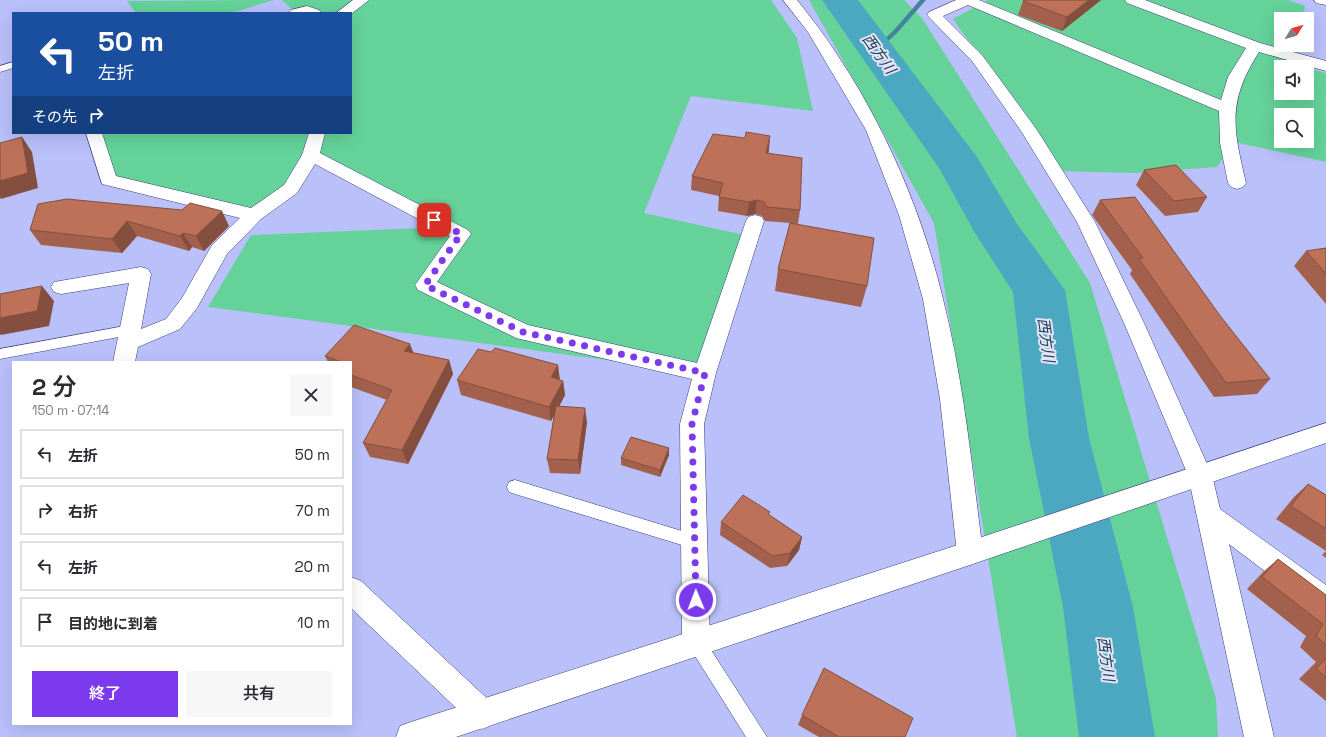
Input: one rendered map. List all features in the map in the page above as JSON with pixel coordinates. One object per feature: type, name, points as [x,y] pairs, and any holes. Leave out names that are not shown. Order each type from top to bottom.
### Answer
[{"type":"street","points":[[344,12],[362,0]]},
{"type":"street","points":[[790,0],[814,30],[874,130],[908,215],[933,299],[981,550]]},
{"type":"street","points":[[1226,108],[967,0],[934,15],[977,58],[1029,130],[1086,222],[1134,323],[1200,475],[1259,737]]},
{"type":"street","points":[[1132,0],[1255,46],[1326,66]]},
{"type":"street","points":[[1321,0],[1326,1]]},
{"type":"street","points":[[300,12],[307,10],[312,12]]},
{"type":"street","points":[[1237,183],[1228,148],[1226,108],[1235,78],[1255,46]]},
{"type":"street","points":[[94,134],[108,180],[254,215]]},
{"type":"street","points":[[127,345],[172,324],[190,303],[219,250],[254,215],[292,189],[311,155],[317,134]]},
{"type":"street","points":[[311,155],[461,234],[425,285],[523,332],[705,373]]},
{"type":"street","points":[[696,642],[692,424],[705,373],[755,221]]},
{"type":"street","points":[[61,287],[141,274],[127,345]]},
{"type":"street","points":[[411,737],[696,642],[981,550],[1326,433]]},
{"type":"street","points":[[1210,516],[1326,601]]},
{"type":"street","points":[[352,591],[483,714]]},
{"type":"lane","points":[[0,69],[12,65]]},
{"type":"lane","points":[[0,354],[127,345]]},
{"type":"lane","points":[[515,487],[694,542]]},
{"type":"lane","points":[[696,642],[757,737]]},
{"type":"green space","points":[[274,0],[234,12],[135,12],[127,1]]},
{"type":"green space","points":[[282,0],[771,0],[797,38],[813,111],[691,96],[644,213],[749,236],[705,373],[208,307],[251,235],[447,227],[311,155],[291,189],[254,215],[118,183],[102,134],[352,134],[352,12],[295,12]]},
{"type":"green space","points":[[809,0],[904,0],[922,18],[1090,283],[1216,699],[1218,737],[1017,737],[934,223]]},
{"type":"green space","points":[[988,0],[1288,0],[1305,6],[1304,12],[1274,12],[1274,52],[1299,52],[1298,60],[1274,60],[1274,100],[1314,100],[1314,70],[1326,73],[1326,162],[1234,142],[1217,167],[1134,173],[1061,171],[953,19]]},
{"type":"building","points":[[1089,0],[1067,17],[1023,1]]},
{"type":"building","points":[[746,132],[770,136],[766,153],[802,158],[800,210],[767,207],[764,202],[757,200],[749,202],[719,197],[723,183],[692,176],[713,134],[745,138]]},
{"type":"building","points":[[22,137],[28,173],[0,181],[0,143]]},
{"type":"building","points":[[1176,165],[1207,197],[1174,201],[1144,170]]},
{"type":"building","points":[[1135,197],[1221,317],[1270,379],[1226,383],[1139,259],[1143,258],[1100,200]]},
{"type":"building","points":[[67,199],[182,210],[190,203],[222,211],[196,236],[183,233],[180,236],[127,221],[112,239],[30,230],[38,204]]},
{"type":"building","points":[[790,223],[874,238],[867,286],[778,269]]},
{"type":"building","points":[[1326,248],[1326,274],[1306,251]]},
{"type":"building","points":[[42,286],[37,311],[0,318],[0,294]]},
{"type":"building","points":[[354,325],[410,344],[404,351],[449,360],[402,450],[363,443],[392,390],[352,375],[352,361],[338,361],[325,356]]},
{"type":"building","points":[[495,348],[558,365],[551,377],[563,381],[549,407],[457,380],[478,349],[491,352]]},
{"type":"building","points":[[556,406],[585,408],[578,460],[547,459]]},
{"type":"building","points":[[631,437],[669,448],[660,470],[621,458]]},
{"type":"building","points":[[1308,484],[1326,495],[1326,529],[1291,506]]},
{"type":"building","points":[[743,495],[770,512],[768,514],[802,537],[790,553],[773,556],[721,522]]},
{"type":"building","points":[[1278,559],[1326,595],[1326,645],[1316,636],[1323,624],[1262,577]]},
{"type":"building","points":[[1326,658],[1326,677],[1316,669]]},
{"type":"building","points":[[824,668],[913,718],[905,737],[839,737],[802,715]]},
{"type":"waterway","name":"西方川","points":[[840,0],[961,167],[999,233],[1039,290],[1059,438],[1098,607],[1117,737]]},
{"type":"waterway","points":[[876,50],[895,32],[923,0]]},
{"type":"route","points":[[434,220],[461,234],[425,285],[523,332],[705,373],[692,424],[696,600]]}]
